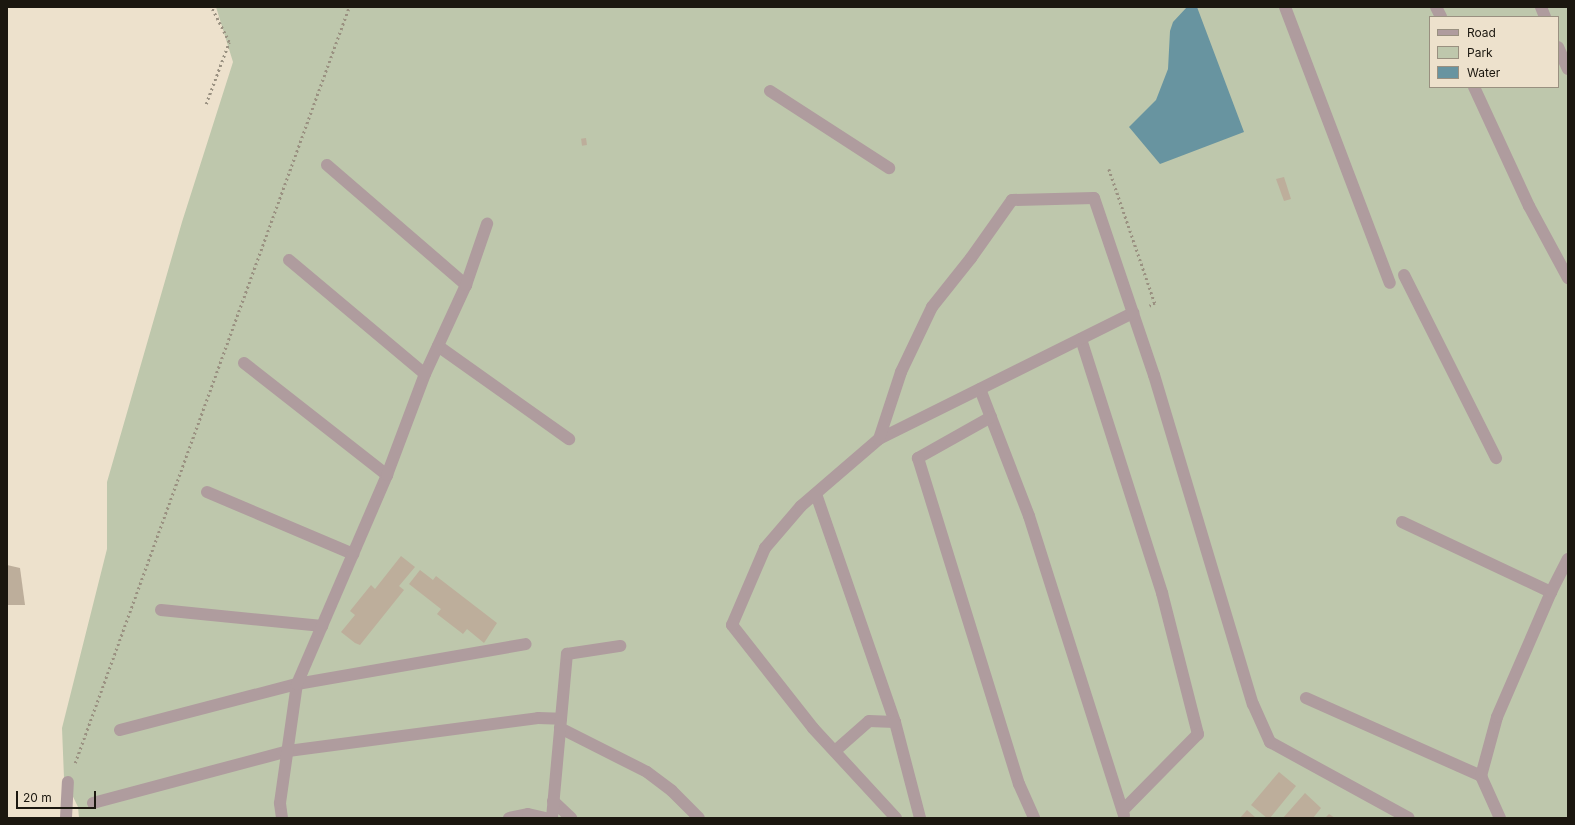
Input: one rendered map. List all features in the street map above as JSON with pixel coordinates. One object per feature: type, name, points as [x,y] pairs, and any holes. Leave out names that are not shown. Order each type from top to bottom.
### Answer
[{"type":"street","points":[[1285,7],[1390,283]]},
{"type":"street","points":[[1436,7],[1440,16]]},
{"type":"street","points":[[1559,49],[1568,70]]},
{"type":"street","points":[[1474,88],[1529,206],[1568,278]]},
{"type":"street","points":[[770,91],[889,168]]},
{"type":"street","points":[[327,165],[466,285]]},
{"type":"street","points":[[879,439],[901,372],[932,307],[971,258],[1012,200],[1094,198],[1133,313],[1253,704],[1270,742],[1409,818]]},
{"type":"street","points":[[282,818],[280,804],[297,684],[387,475],[425,374],[466,285],[487,224]]},
{"type":"street","points":[[289,260],[425,374]]},
{"type":"street","points":[[1404,275],[1496,458]]},
{"type":"street","points":[[896,818],[771,677],[732,625],[765,548],[801,506],[879,439],[1133,313]]},
{"type":"street","points":[[980,389],[1029,516],[1124,814],[1198,734],[1162,593],[1081,338]]},
{"type":"street","points":[[438,346],[569,439]]},
{"type":"street","points":[[244,363],[387,475]]},
{"type":"street","points":[[991,417],[918,458],[1019,784],[1034,818]]},
{"type":"street","points":[[207,492],[353,554]]},
{"type":"street","points":[[816,494],[895,722],[920,818]]},
{"type":"street","points":[[1402,522],[1551,592]]},
{"type":"street","points":[[1500,818],[1481,776],[1497,716],[1551,592],[1568,560]]},
{"type":"street","points":[[161,610],[322,626]]},
{"type":"street","points":[[120,730],[297,684],[526,644]]},
{"type":"street","points":[[552,818],[567,654],[620,646]]},
{"type":"street","points":[[1306,698],[1481,776]]},
{"type":"street","points":[[93,803],[288,751],[538,718],[561,724],[647,772],[672,791],[699,818]]},
{"type":"street","points":[[835,751],[869,721],[895,722]]},
{"type":"street","points":[[66,818],[68,782]]},
{"type":"street","points":[[553,801],[571,818]]},
{"type":"street","points":[[508,818],[528,814],[546,818]]},
{"type":"path","points":[[206,104],[229,42],[211,7]]},
{"type":"path","points":[[68,782],[349,7]]},
{"type":"path","points":[[1109,169],[1155,304],[1133,313]]},
{"type":"green space","points":[[216,7],[1568,7],[1568,818],[79,818],[78,807],[64,778],[62,728],[107,549],[107,482],[182,222],[233,62]]},
{"type":"water","points":[[1187,7],[1197,7],[1244,132],[1160,164],[1129,127],[1156,100],[1168,69],[1170,31],[1173,22]]},
{"type":"building","points":[[586,138],[587,145],[582,146],[581,139]]},
{"type":"building","points":[[1284,177],[1291,199],[1284,201],[1276,179]]},
{"type":"building","points":[[401,556],[415,567],[399,586],[404,590],[360,645],[355,643],[341,632],[355,615],[350,611],[371,585],[375,589]]},
{"type":"building","points":[[7,565],[20,568],[25,605],[7,605]]},
{"type":"building","points":[[420,570],[433,580],[436,576],[497,623],[484,643],[467,629],[463,634],[437,614],[441,609],[409,584]]},
{"type":"building","points":[[1279,772],[1296,786],[1270,818],[1267,818],[1251,805]]},
{"type":"building","points":[[1305,793],[1321,808],[1313,818],[1283,818]]},
{"type":"building","points":[[1247,810],[1256,818],[1240,818]]},
{"type":"building","points":[[1329,814],[1335,818],[1325,818]]}]
